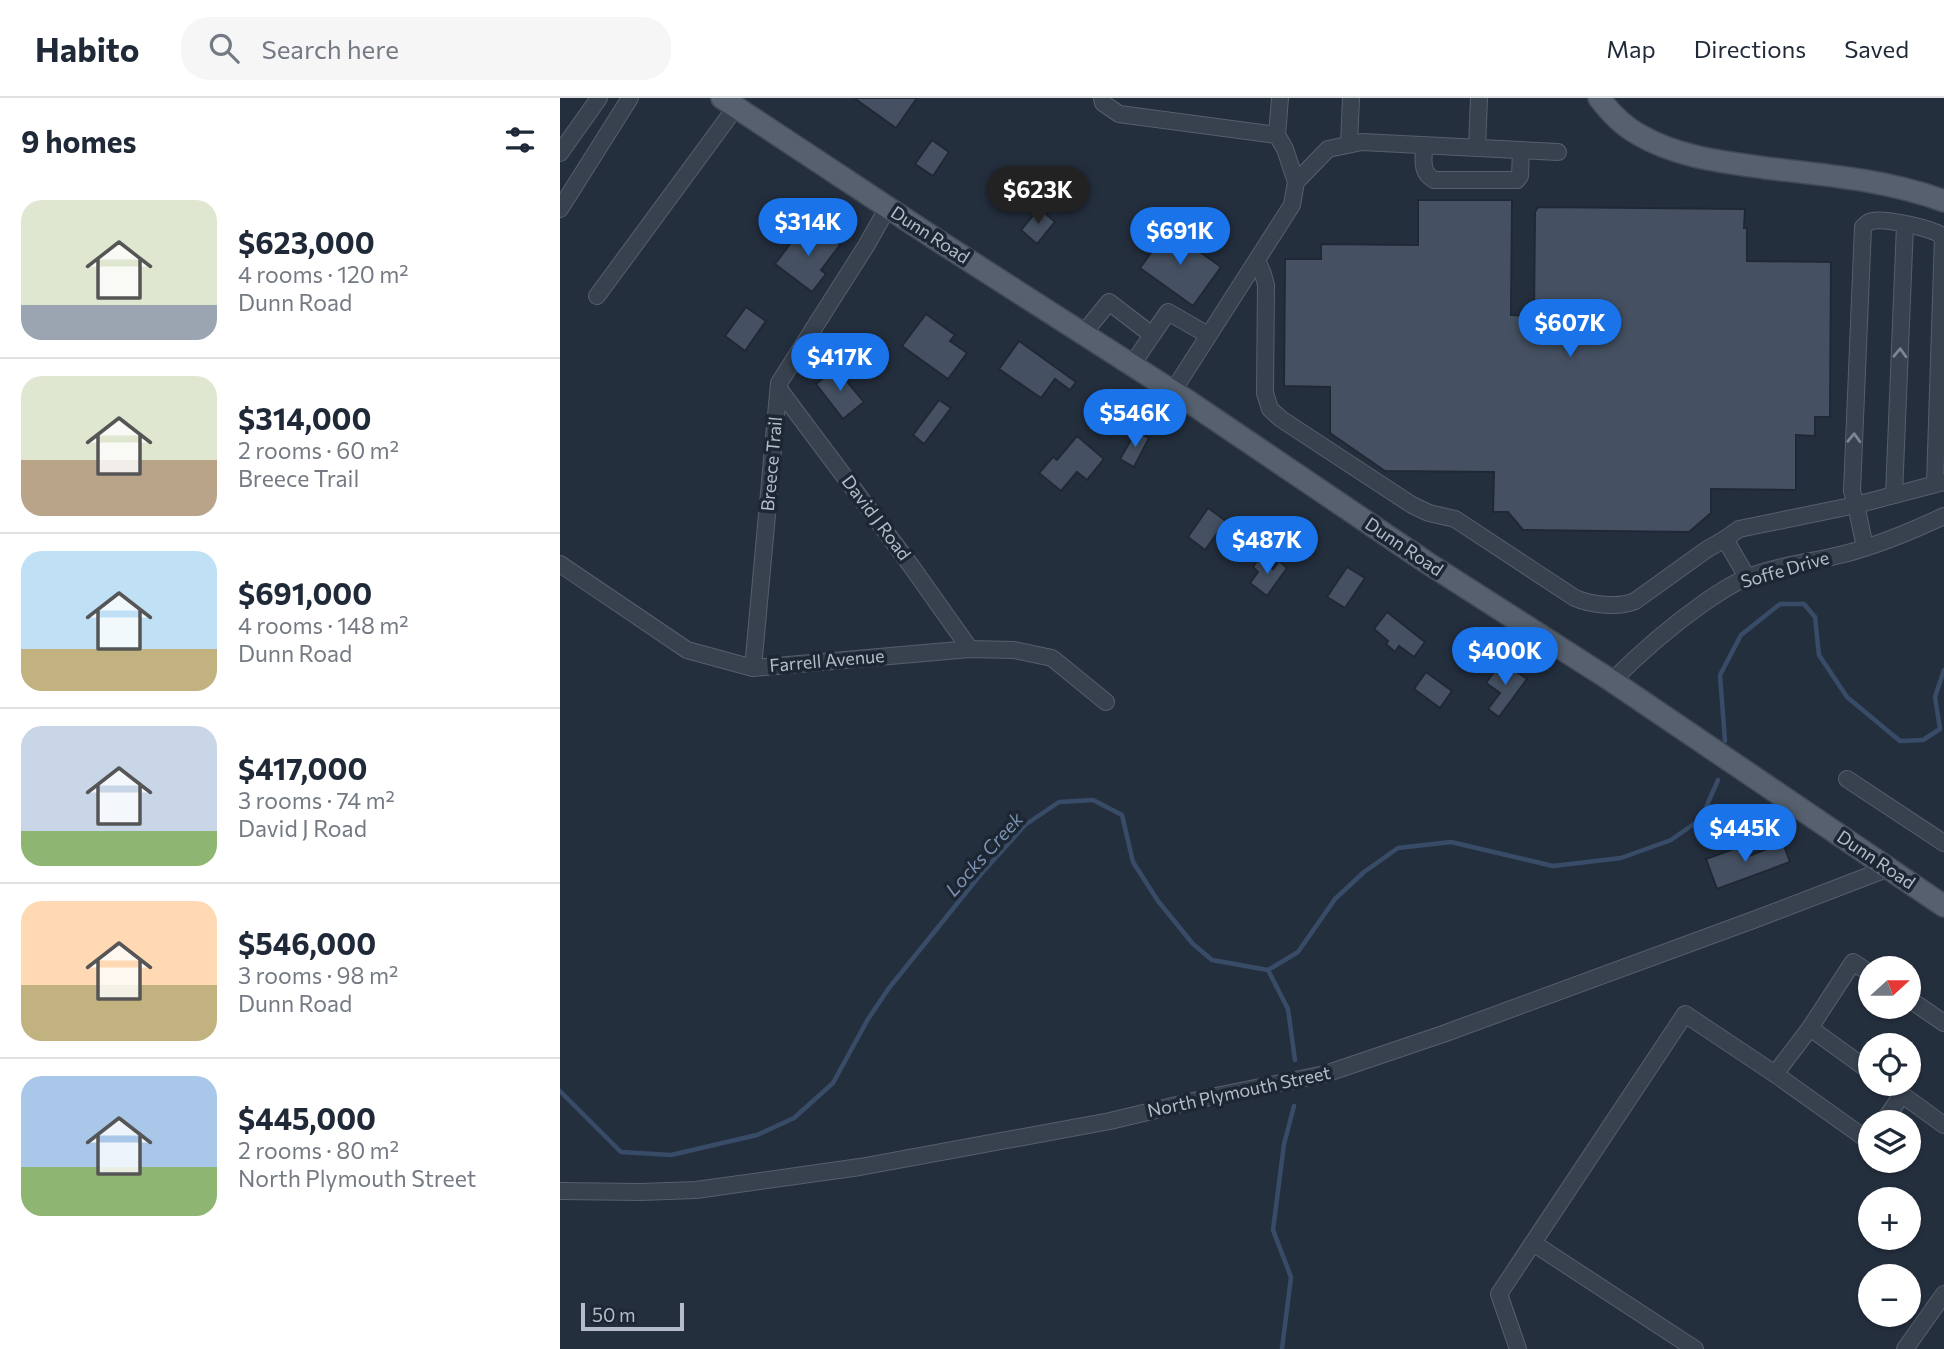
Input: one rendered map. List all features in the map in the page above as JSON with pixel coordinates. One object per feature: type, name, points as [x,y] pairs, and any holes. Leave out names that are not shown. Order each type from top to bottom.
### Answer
[{"type":"main road","points":[[1599,98],[1637,134],[1670,148],[1715,161],[1883,184],[1944,201]]},
{"type":"main road","name":"Dunn Road","points":[[729,103],[1172,391],[1426,562],[1612,681],[1944,906]]},
{"type":"street","points":[[560,153],[598,98]]},
{"type":"street","points":[[560,209],[630,98]]},
{"type":"street","points":[[1102,98],[1102,103],[1119,114],[1277,135]]},
{"type":"street","points":[[1172,391],[1292,205],[1296,182],[1285,149],[1277,135],[1280,98]]},
{"type":"street","points":[[1349,144],[1351,98]]},
{"type":"street","points":[[1477,148],[1479,98]]},
{"type":"street","points":[[597,296],[729,103]]},
{"type":"street","points":[[1296,182],[1328,149],[1362,142],[1558,152]]},
{"type":"street","points":[[1424,145],[1424,170],[1428,177],[1434,180],[1517,180],[1520,176],[1521,150]]},
{"type":"street","name":"Breece Trail","points":[[753,668],[779,383],[888,207]]},
{"type":"street","points":[[1257,260],[1265,285],[1265,393],[1270,409],[1281,419],[1412,505],[1429,513],[1455,519],[1575,598],[1591,604],[1629,604],[1739,529],[1856,505],[1940,483],[1943,236],[1939,233],[1920,227],[1878,221],[1869,222],[1861,233],[1852,491],[1856,505],[1865,547]]},
{"type":"street","points":[[1894,495],[1905,225]]},
{"type":"street","points":[[1083,334],[1109,302],[1152,335]]},
{"type":"street","points":[[1132,365],[1168,312],[1208,335]]},
{"type":"street","name":"David J Road","points":[[779,389],[970,649]]},
{"type":"street","name":"Soffe Drive","points":[[1612,681],[1642,651],[1683,617],[1747,577],[1805,561],[1844,554],[1897,537],[1944,516]]},
{"type":"street","points":[[1725,539],[1747,577]]},
{"type":"street","name":"Farrell Avenue","points":[[560,565],[687,650],[753,668],[970,649],[1014,650],[1052,657],[1106,702]]},
{"type":"street","points":[[1847,779],[1944,842]]},
{"type":"street","name":"North Plymouth Street","points":[[560,1191],[640,1192],[696,1189],[860,1167],[1110,1121],[1325,1074],[1431,1038],[1889,868]]},
{"type":"street","points":[[1775,1074],[1810,1028],[1853,962],[1858,965]]},
{"type":"street","points":[[1922,1008],[1944,1023]]},
{"type":"street","points":[[1518,1349],[1499,1294],[1685,1014],[1858,1134]]},
{"type":"street","points":[[1810,1028],[1858,1063]]},
{"type":"street","points":[[1903,1096],[1944,1125]]},
{"type":"street","points":[[1533,1243],[1695,1349]]},
{"type":"street","points":[[1905,1349],[1944,1294]]},
{"type":"building","points":[[854,98],[917,98],[896,128]]},
{"type":"building","points":[[932,140],[949,152],[933,176],[915,164]]},
{"type":"building","points":[[1418,200],[1512,200],[1511,315],[1534,316],[1535,212],[1538,207],[1745,209],[1747,261],[1831,262],[1830,417],[1815,417],[1815,436],[1796,435],[1796,490],[1711,489],[1711,513],[1689,532],[1523,530],[1508,512],[1493,512],[1494,472],[1385,471],[1330,433],[1330,387],[1284,386],[1285,259],[1321,259],[1321,244],[1418,245]]},
{"type":"building","points":[[1039,208],[1055,222],[1037,244],[1021,230]]},
{"type":"building","points":[[814,225],[840,245],[821,270],[826,274],[812,292],[775,264],[796,236],[802,240]]},
{"type":"building","points":[[1168,229],[1221,267],[1193,306],[1140,268]]},
{"type":"building","points":[[746,307],[766,321],[745,351],[725,336]]},
{"type":"building","points":[[926,314],[955,335],[950,341],[967,353],[948,379],[902,346]]},
{"type":"building","points":[[1019,341],[1076,382],[1070,390],[1055,379],[1041,398],[999,369]]},
{"type":"building","points":[[836,368],[864,402],[843,419],[816,384]]},
{"type":"building","points":[[939,400],[951,408],[924,444],[913,435]]},
{"type":"building","points":[[1136,431],[1149,438],[1134,467],[1120,459]]},
{"type":"building","points":[[1077,436],[1104,459],[1087,480],[1077,472],[1061,491],[1039,473],[1053,457],[1057,460]]},
{"type":"building","points":[[1208,508],[1226,521],[1205,550],[1188,537]]},
{"type":"building","points":[[1259,558],[1273,569],[1279,561],[1287,568],[1267,596],[1250,583],[1258,572],[1253,567]]},
{"type":"building","points":[[1347,567],[1365,578],[1345,608],[1327,597]]},
{"type":"building","points":[[1387,612],[1425,642],[1414,657],[1399,646],[1395,652],[1386,644],[1388,641],[1374,629]]},
{"type":"building","points":[[1502,661],[1527,679],[1499,717],[1488,709],[1500,693],[1486,683]]},
{"type":"building","points":[[1426,672],[1452,691],[1440,708],[1414,689]]},
{"type":"building","points":[[1783,843],[1790,862],[1717,889],[1706,859],[1742,846],[1746,857]]},
{"type":"waterway","name":"Locks Creek","points":[[1725,741],[1720,675],[1741,635],[1780,604],[1804,604],[1815,617],[1819,655],[1847,697],[1900,741],[1923,740],[1940,729],[1935,697],[1944,670]]},
{"type":"waterway","name":"Locks Creek","points":[[560,1091],[621,1152],[671,1155],[757,1135],[794,1118],[833,1083],[868,1019],[889,988],[981,874],[1025,825],[1059,802],[1093,800],[1122,815],[1133,862],[1158,901],[1193,944],[1212,960],[1268,970],[1298,952],[1335,899],[1364,872],[1398,848],[1451,842],[1553,866],[1621,858],[1671,840],[1701,819],[1718,780]]},
{"type":"waterway","points":[[1268,970],[1288,1009],[1295,1060]]},
{"type":"waterway","points":[[1282,1349],[1291,1277],[1273,1230],[1284,1144],[1294,1106]]}]
